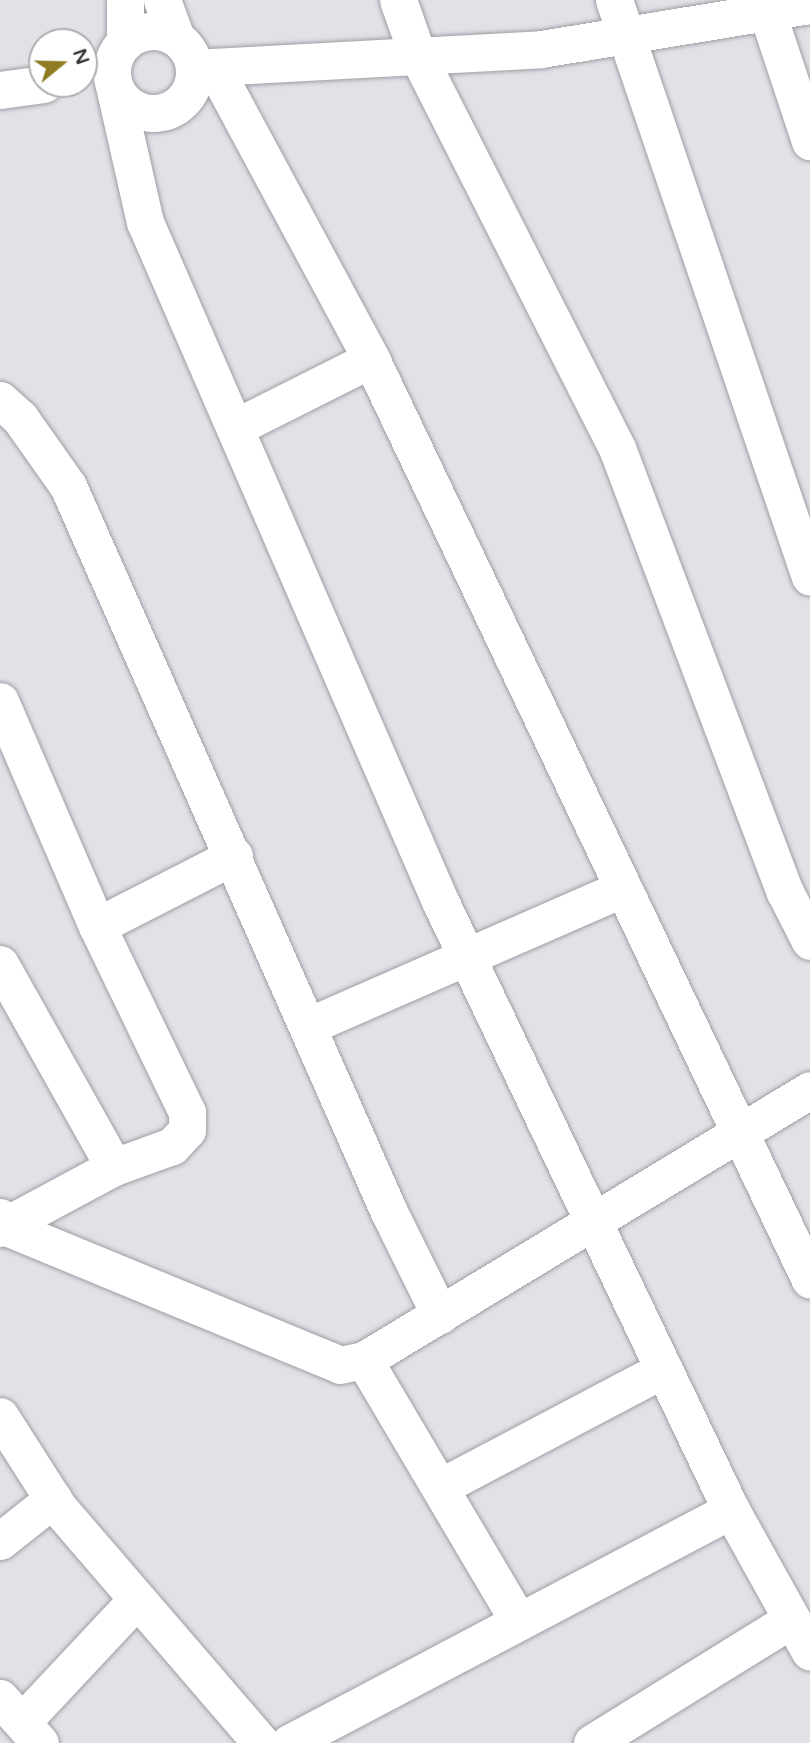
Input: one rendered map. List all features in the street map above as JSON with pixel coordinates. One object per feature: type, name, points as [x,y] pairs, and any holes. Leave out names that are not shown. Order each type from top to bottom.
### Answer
[{"type":"street","points":[[125,0],[109,62],[133,186],[159,256],[236,426],[467,958],[731,1510],[810,1652]]},
{"type":"street","points":[[162,0],[371,359],[736,1131],[810,1280]]},
{"type":"street","points":[[398,0],[417,54],[617,448],[776,867],[810,941]]},
{"type":"street","points":[[614,0],[624,38],[810,577]]},
{"type":"street","points":[[109,62],[141,33],[159,31],[195,58],[417,54],[541,49],[624,38],[765,7],[810,5]]},
{"type":"street","points":[[765,7],[810,142]]},
{"type":"street","points":[[109,62],[119,94],[132,108],[150,113],[168,111],[183,101],[192,86],[195,58]]},
{"type":"street","points":[[0,90],[28,86]]},
{"type":"street","points":[[133,186],[168,111]]},
{"type":"street","points":[[236,426],[371,359]]},
{"type":"street","points":[[0,400],[20,418],[68,486],[234,856],[389,1212],[440,1315]]},
{"type":"street","points":[[0,701],[97,926],[187,1112],[187,1130],[172,1146],[114,1167],[2,1224]]},
{"type":"street","points":[[97,926],[234,856]]},
{"type":"street","points":[[309,1026],[622,889]]},
{"type":"street","points":[[0,964],[114,1167]]},
{"type":"street","points":[[2,1224],[340,1365],[364,1360],[594,1224],[736,1131],[810,1090]]},
{"type":"street","points":[[364,1360],[519,1622]]},
{"type":"street","points":[[440,1487],[664,1370]]},
{"type":"street","points":[[0,1416],[53,1499],[136,1600],[261,1743]]},
{"type":"street","points":[[0,1541],[53,1499]]},
{"type":"street","points":[[289,1743],[731,1510]]},
{"type":"street","points":[[21,1721],[136,1600]]},
{"type":"street","points":[[592,1743],[792,1619]]}]
